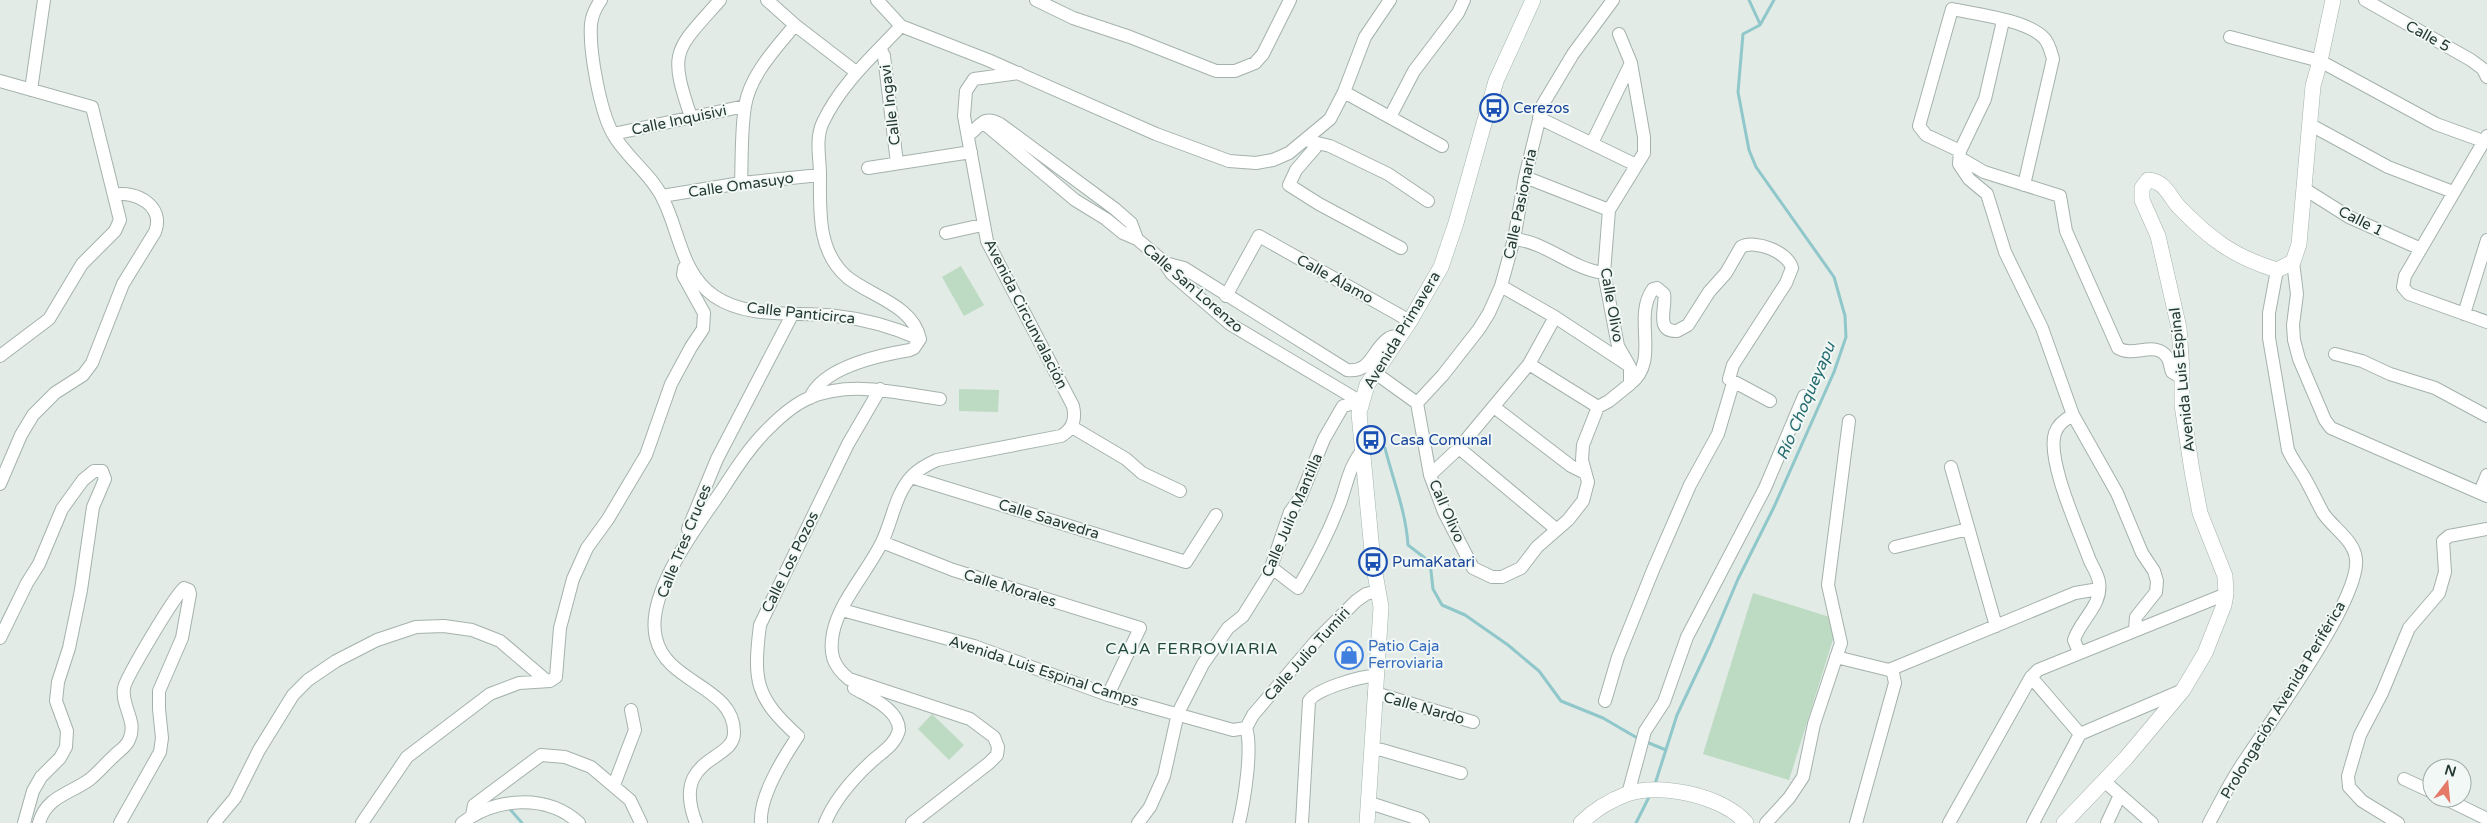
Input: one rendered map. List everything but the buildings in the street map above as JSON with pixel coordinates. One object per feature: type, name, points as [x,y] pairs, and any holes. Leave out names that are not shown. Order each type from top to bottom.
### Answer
[{"type":"street","points":[[31,90],[44,0]]},
{"type":"street","name":"Calle Panticirca","points":[[601,0],[591,23],[596,87],[613,134],[662,196],[687,264],[699,282],[715,296],[736,306],[792,315],[833,315],[858,318],[920,339]]},
{"type":"street","points":[[691,118],[682,92],[677,60],[687,36],[720,0]]},
{"type":"street","points":[[767,0],[795,25],[856,72]]},
{"type":"street","points":[[877,0],[901,26],[1018,73],[1156,134],[1229,161],[1256,163],[1273,160],[1311,142],[1330,119],[1344,92],[1365,36],[1390,0]]},
{"type":"street","points":[[1036,0],[1073,18],[1130,37],[1216,71],[1226,71],[1255,63],[1263,54],[1290,0]]},
{"type":"street","points":[[1390,117],[1424,55],[1458,13],[1464,0]]},
{"type":"street","name":"Avenida Primavera","points":[[1367,823],[1370,803],[1375,676],[1381,607],[1373,562],[1359,413],[1361,402],[1374,372],[1410,321],[1430,288],[1448,248],[1496,81],[1533,0]]},
{"type":"street","name":"Calle Pasionaria","points":[[1417,403],[1443,375],[1479,329],[1501,286],[1514,239],[1525,177],[1538,118],[1543,104],[1562,70],[1613,0]]},
{"type":"street","points":[[2333,0],[2313,86],[2303,188],[2300,244],[2293,262],[2297,294],[2293,325],[2294,340],[2299,359],[2325,420],[2331,428],[2483,494],[2487,475]]},
{"type":"street","name":"Calle 5","points":[[2364,0],[2471,60],[2483,69],[2487,77]]},
{"type":"street","points":[[2024,184],[2053,59],[2051,50],[2044,38],[2031,29],[1952,9],[1920,126],[1926,135],[1984,172],[2060,196],[2066,231],[2118,348],[2129,352],[2152,348],[2159,350],[2168,358],[2172,372],[2182,378]]},
{"type":"street","points":[[2003,21],[1985,99],[1960,155],[1959,164],[1964,173],[1987,194],[2005,252],[2042,328],[2073,415],[2113,485],[2142,554],[2154,571],[2157,581],[2156,592],[2136,617],[2135,630]]},
{"type":"street","points":[[741,183],[745,106],[760,71],[795,25]]},
{"type":"street","points":[[810,398],[814,389],[826,378],[876,356],[910,350],[914,348],[920,339],[918,329],[903,313],[877,294],[862,288],[833,263],[819,220],[820,175],[818,139],[822,124],[856,72],[901,26]]},
{"type":"street","name":"Calle Olivo","points":[[1619,34],[1631,63],[1644,136],[1644,153],[1609,210],[1604,273],[1618,346],[1630,367],[1630,384]]},
{"type":"street","points":[[2230,37],[2320,62],[2436,124],[2485,139],[2405,276],[2403,287],[2409,294],[2487,322]]},
{"type":"street","name":"Calle Ingavi","points":[[880,48],[884,56],[897,163]]},
{"type":"street","points":[[1592,143],[1631,63]]},
{"type":"street","name":"Avenida Circunvalación","points":[[1018,73],[974,79],[966,91],[964,116],[982,225],[993,255],[1073,406],[1075,413],[1072,427]]},
{"type":"street","points":[[0,81],[92,107],[120,220],[117,229],[82,264],[49,319],[0,356]]},
{"type":"street","points":[[1344,92],[1442,146]]},
{"type":"street","name":"Calle Inquisivi","points":[[613,134],[745,106]]},
{"type":"street","points":[[1538,118],[1636,165]]},
{"type":"street","name":"Calle San Lorenzo","points":[[968,135],[980,123],[987,122],[986,125],[1075,200],[1106,219],[1123,233],[1137,239],[1165,263],[1172,274],[1230,324],[1287,360],[1361,402]]},
{"type":"street","points":[[2309,124],[2388,167],[2453,192]]},
{"type":"street","points":[[1311,142],[1330,146],[1388,174],[1428,201]]},
{"type":"street","points":[[1311,142],[1315,148],[1296,170],[1289,185],[1401,248]]},
{"type":"street","points":[[868,168],[971,152]]},
{"type":"street","name":"Calle Omasuyo","points":[[662,196],[741,183],[820,175]]},
{"type":"street","points":[[1525,177],[1609,210]]},
{"type":"street","name":"Avenida Luis Espinal","points":[[2064,823],[2104,781],[2183,690],[2205,653],[2226,594],[2225,576],[2200,513],[2182,405],[2179,328],[2158,236],[2142,200],[2142,188],[2145,182],[2154,180],[2164,186],[2184,212],[2235,254],[2277,270]]},
{"type":"street","name":"Calle 1","points":[[2303,188],[2349,217],[2421,249]]},
{"type":"street","points":[[0,484],[21,435],[33,415],[55,393],[83,375],[92,363],[123,284],[155,232],[158,224],[156,215],[145,199],[134,194],[114,195]]},
{"type":"street","points":[[946,233],[982,225]]},
{"type":"street","name":"Calle Álamo","points":[[1226,296],[1259,236],[1410,321]]},
{"type":"street","points":[[1514,239],[1538,244],[1589,271],[1604,273]]},
{"type":"street","points":[[2464,314],[2487,240]]},
{"type":"street","points":[[1459,448],[1556,529],[1568,520],[1583,501],[1588,482],[1582,460],[1583,444],[1598,407],[1630,384],[1641,374],[1646,364],[1646,319],[1648,301],[1653,289],[1657,288],[1664,294],[1666,301],[1662,318],[1664,325],[1668,329],[1677,331],[1688,325],[1708,292],[1726,273],[1741,247],[1754,245],[1777,252],[1788,260],[1792,268],[1786,283],[1733,365],[1729,379],[1770,401]]},
{"type":"street","points":[[2277,270],[2293,262]]},
{"type":"street","points":[[1165,263],[1184,268],[1347,370],[1355,371],[1364,368],[1389,338],[1400,335]]},
{"type":"street","points":[[362,823],[407,757],[490,694],[519,683],[554,679],[558,674],[558,642],[563,611],[580,564],[646,454],[671,384],[703,329],[704,313],[684,276],[684,268],[687,264]]},
{"type":"street","name":"Prolongación Avenida Periférica","points":[[2209,823],[2232,780],[2264,735],[2340,612],[2356,567],[2356,559],[2351,546],[2323,513],[2309,484],[2294,464],[2288,450],[2269,338],[2269,313],[2277,270]]},
{"type":"street","points":[[1501,286],[1555,317],[1630,367]]},
{"type":"street","name":"Calle Tres Cruces","points":[[696,823],[690,810],[690,786],[700,766],[730,746],[734,732],[730,717],[725,708],[701,685],[673,668],[659,649],[656,639],[655,620],[661,592],[686,543],[688,530],[717,460],[792,315]]},
{"type":"street","points":[[1430,475],[1459,448],[1529,364],[1555,317]]},
{"type":"street","points":[[2335,354],[2362,361],[2390,374],[2434,388],[2487,416]]},
{"type":"street","points":[[1529,364],[1598,407]]},
{"type":"street","points":[[1374,372],[1417,403]]},
{"type":"street","points":[[1605,701],[1618,657],[1657,562],[1690,485],[1718,434],[1733,382]]},
{"type":"street","points":[[686,543],[751,447],[770,426],[800,403],[833,391],[880,389],[940,399]]},
{"type":"street","name":"Calle Los Pozos","points":[[761,823],[768,792],[778,766],[798,736],[774,714],[762,692],[757,667],[760,625],[840,460],[880,389]]},
{"type":"street","points":[[1633,793],[1645,731],[1664,702],[1687,637],[1765,488],[1804,396]]},
{"type":"street","name":"Calle Julio Mantilla","points":[[1138,823],[1150,807],[1164,776],[1178,713],[1203,664],[1228,628],[1243,616],[1272,568],[1290,512],[1300,498],[1324,439],[1343,406],[1361,402]]},
{"type":"street","name":"Call Olivo","points":[[1417,403],[1430,475],[1444,512],[1473,568],[1481,573],[1502,577],[1521,568],[1537,547],[1556,529]]},
{"type":"street","points":[[1494,406],[1571,466],[1585,473]]},
{"type":"street","points":[[2073,415],[2060,424],[2055,433],[2054,453],[2066,498],[2099,582],[2094,607],[2074,640],[2079,652]]},
{"type":"street","points":[[1766,823],[1789,798],[1803,777],[1814,724],[1841,643],[1828,585],[1849,421]]},
{"type":"street","points":[[912,823],[989,763],[997,755],[997,742],[991,732],[970,719],[849,679],[837,670],[832,658],[832,634],[842,610],[882,542],[903,490],[911,477],[924,466],[937,460],[1061,436],[1072,427],[1126,459],[1142,473],[1180,491]]},
{"type":"street","points":[[1272,568],[1298,588],[1337,510],[1354,461],[1363,450]]},
{"type":"street","points":[[1950,467],[1996,626]]},
{"type":"street","points":[[0,638],[27,583],[39,564],[62,509],[83,480],[94,471],[102,472],[105,478],[93,507],[81,590],[58,682],[56,701],[67,731],[66,747],[60,758],[41,777],[33,791],[26,809],[24,823]]},
{"type":"street","name":"Calle Saavedra","points":[[911,477],[1186,562],[1216,516]]},
{"type":"street","points":[[1895,547],[1968,529]]},
{"type":"street","points":[[2398,823],[2368,806],[2349,787],[2348,776],[2356,746],[2410,628],[2439,593],[2445,572],[2443,541],[2449,536],[2487,529]]},
{"type":"street","name":"Calle Morales","points":[[882,542],[953,570],[1140,628],[1108,694]]},
{"type":"street","points":[[39,823],[51,801],[91,778],[129,740],[132,722],[124,700],[125,682],[179,590],[184,588],[189,590],[190,594],[185,624],[178,649],[160,691],[162,738],[160,752],[120,823]]},
{"type":"street","points":[[1889,670],[2075,593],[2099,588]]},
{"type":"street","name":"Calle Julio Tumiri","points":[[1246,728],[1253,715],[1316,641],[1356,601],[1378,591]]},
{"type":"street","points":[[1949,823],[2031,677],[2038,670],[2226,594]]},
{"type":"street","name":"Avenida Luis Espinal Camps","points":[[842,610],[974,646],[1108,694],[1232,730],[1246,728]]},
{"type":"street","points":[[214,823],[235,798],[264,742],[293,695],[308,680],[336,661],[377,640],[416,627],[444,626],[472,630],[500,641],[547,681]]},
{"type":"street","points":[[1836,657],[1889,670],[1893,673],[1895,683],[1856,823]]},
{"type":"street","points":[[1302,823],[1309,701],[1315,693],[1366,676],[1375,676]]},
{"type":"street","points":[[2031,677],[2080,734]]},
{"type":"street","points":[[825,823],[838,800],[867,765],[894,742],[899,730],[894,718],[886,709],[854,688],[849,679]]},
{"type":"street","points":[[2033,823],[2080,734],[2183,690]]},
{"type":"street","name":"Calle Nardo","points":[[1374,695],[1382,695],[1473,722]]},
{"type":"street","points":[[614,785],[635,730],[631,710]]},
{"type":"street","points":[[1239,823],[1249,736],[1246,728]]},
{"type":"street","points":[[1372,749],[1382,750],[1461,773]]},
{"type":"street","points":[[467,819],[474,805],[540,755],[565,757],[591,767],[630,800],[641,823]]},
{"type":"street","points":[[2404,779],[2422,787]]},
{"type":"street","points":[[2104,781],[2152,823]]},
{"type":"street","points":[[1581,823],[1600,809],[1633,793],[1664,790],[1697,796],[1724,805],[1746,823]]},
{"type":"street","points":[[2107,823],[2120,795]]},
{"type":"street","points":[[467,819],[499,804],[525,802],[560,812],[579,823]]},
{"type":"street","points":[[1370,803],[1419,819],[1423,823]]},
{"type":"street","points":[[2464,808],[2487,819]]},
{"type":"green space","points":[[961,266],[984,305],[964,316],[942,277]]},
{"type":"green space","points":[[959,389],[999,390],[998,412],[959,411]]},
{"type":"green space","points":[[1753,593],[1839,620],[1789,780],[1703,754]]},
{"type":"green space","points":[[932,714],[964,745],[949,760],[918,729]]},
{"type":"waterway","points":[[1749,0],[1760,24]]},
{"type":"waterway","name":"Río Choqueyapu","points":[[1655,784],[1677,715],[1738,579],[1774,507],[1834,372],[1846,337],[1845,316],[1834,277],[1756,167],[1749,150],[1738,92],[1743,34],[1760,25],[1774,0]]},
{"type":"waterway","points":[[1385,448],[1402,508],[1408,545],[1430,562],[1433,589],[1442,605],[1465,615],[1508,645],[1539,671],[1561,701],[1603,718],[1639,739]]},
{"type":"waterway","points":[[1644,741],[1666,750]]},
{"type":"waterway","name":"Río Choqueyapu","points":[[1636,823],[1650,795]]},
{"type":"waterway","points":[[509,808],[522,823]]},
{"type":"place","name":"Cerezos","points":[[1494,108]]},
{"type":"place","name":"Casa Comunal","points":[[1371,440]]},
{"type":"place","name":"PumaKatari","points":[[1373,562]]},
{"type":"place","name":"Patio Caja Ferroviaria","points":[[1349,655]]},
{"type":"district","name":"CAJA FERROVIARIA","points":[[1192,649]]}]
